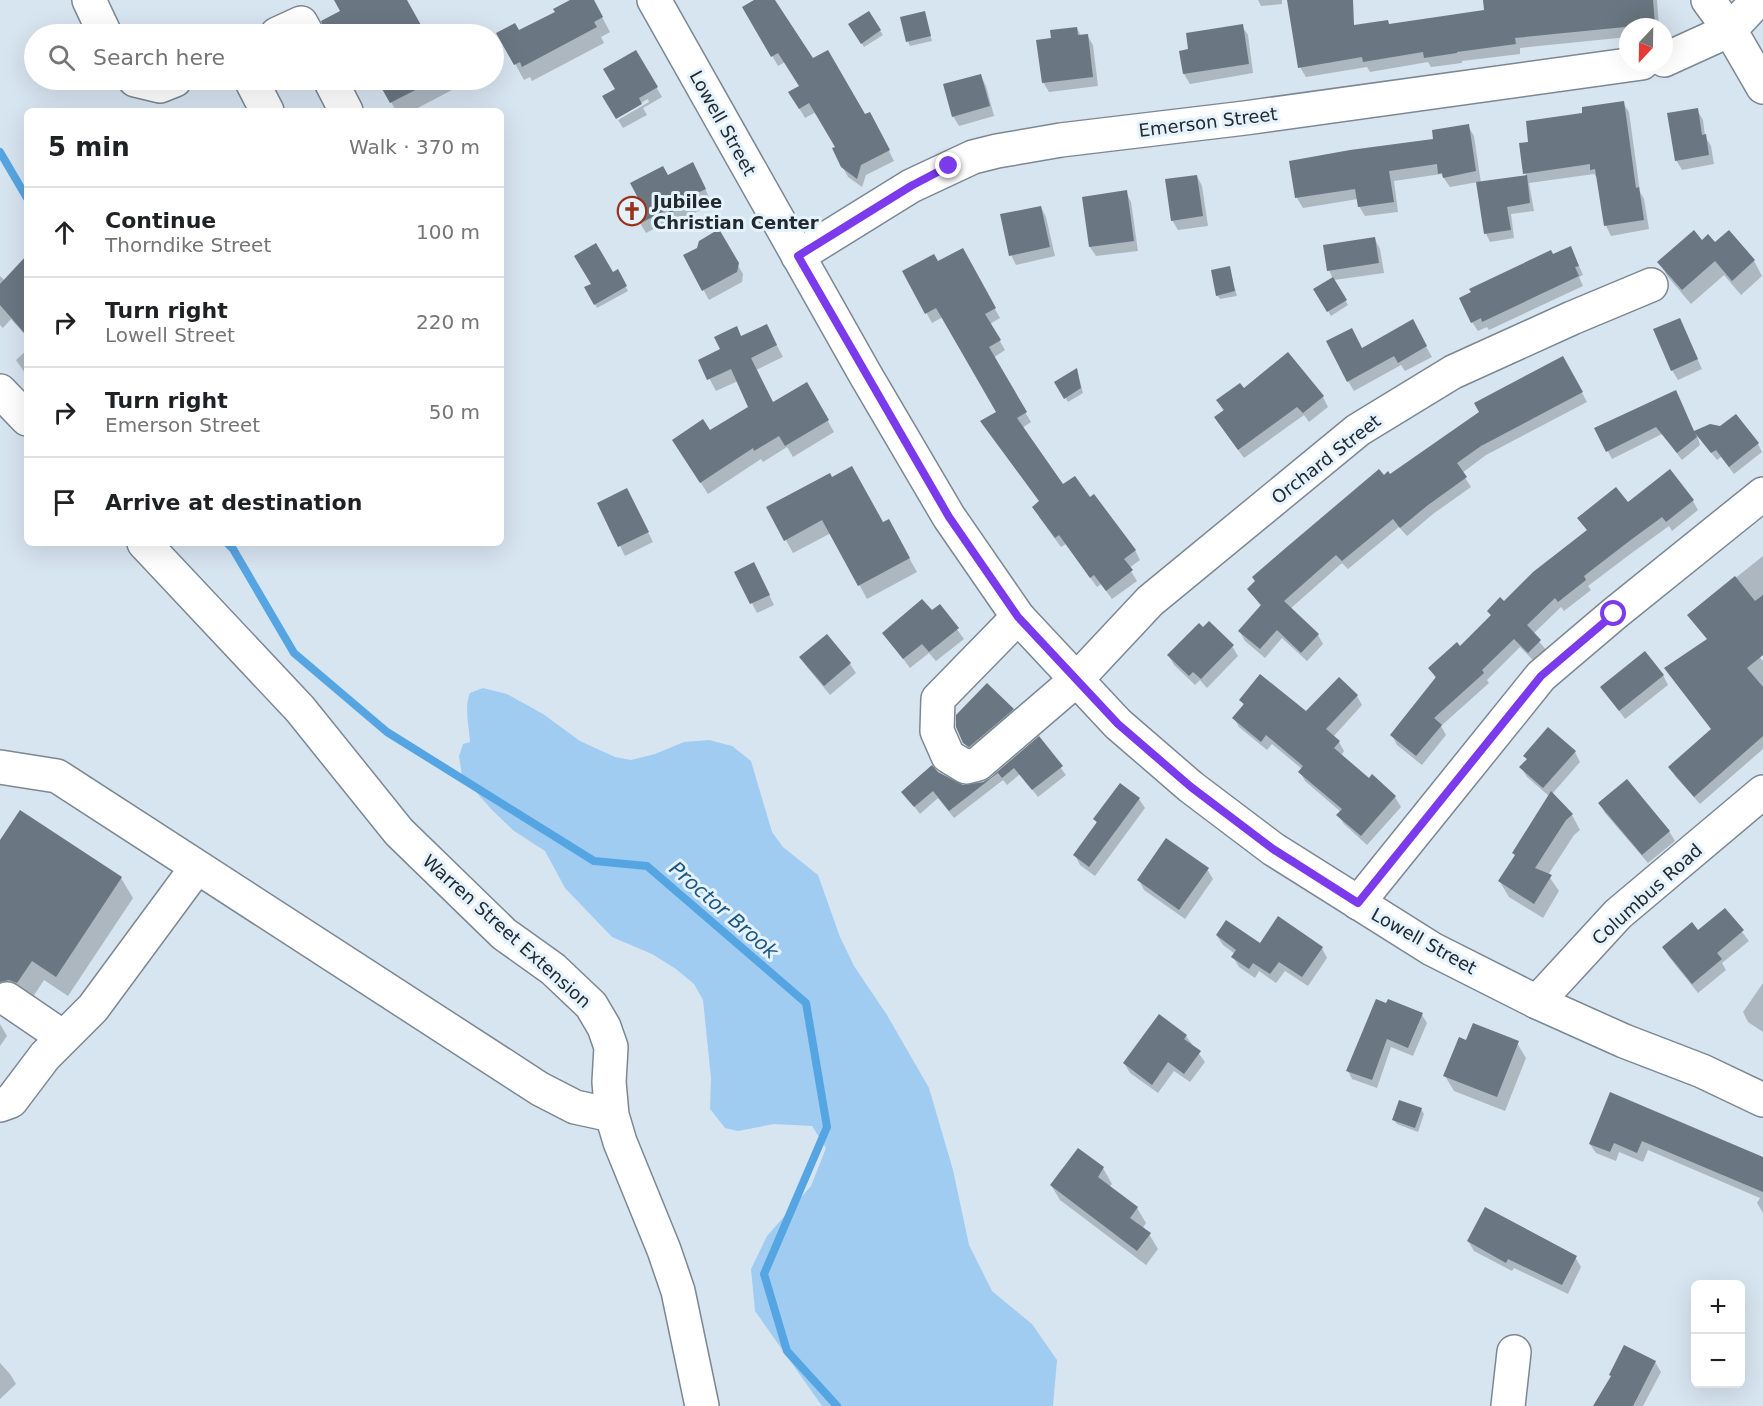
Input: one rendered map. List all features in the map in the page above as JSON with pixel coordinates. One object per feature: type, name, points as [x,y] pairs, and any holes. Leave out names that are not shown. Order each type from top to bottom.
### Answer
[{"type":"street","points":[[89,0],[100,24]]},
{"type":"street","name":"Lowell Street","points":[[654,0],[798,256],[949,517],[1018,617],[1118,724],[1191,787],[1273,849],[1432,949],[1537,1002],[1624,1041],[1702,1071],[1763,1100]]},
{"type":"street","points":[[1708,0],[1730,30],[1763,87]]},
{"type":"street","points":[[1673,56],[1730,30],[1758,0]]},
{"type":"street","name":"Emerson Street","points":[[798,256],[911,186],[949,166],[981,155],[1061,140],[1245,118],[1619,66]]},
{"type":"street","points":[[256,90],[265,108]]},
{"type":"street","points":[[335,90],[344,108]]},
{"type":"street","name":"Orchard Street","points":[[1018,617],[938,699],[937,731],[948,756],[966,767],[978,764],[1076,680],[1150,601],[1358,430],[1453,372],[1562,322],[1651,285]]},
{"type":"street","points":[[0,391],[24,416]]},
{"type":"street","points":[[1358,903],[1541,676],[1763,494]]},
{"type":"street","name":"Warren Street Extension","points":[[147,546],[300,709],[399,832],[504,934],[554,969],[591,1005],[604,1027],[611,1047],[609,1082],[612,1115],[624,1154],[664,1250],[678,1291],[702,1406]]},
{"type":"street","points":[[0,767],[57,776],[540,1089],[575,1107],[612,1115]]},
{"type":"street","name":"Columbus Road","points":[[1537,1002],[1618,914],[1763,792]]},
{"type":"street","points":[[0,1105],[11,1101],[45,1056],[93,1008],[197,867]]},
{"type":"street","points":[[7,999],[63,1037]]},
{"type":"street","points":[[1508,1406],[1514,1352]]},
{"type":"shaded area","points":[[483,688],[507,694],[543,714],[580,741],[615,757],[631,760],[655,754],[684,742],[709,740],[732,746],[751,761],[772,832],[783,847],[818,875],[840,937],[854,966],[887,1015],[929,1088],[953,1170],[969,1245],[992,1291],[1032,1324],[1057,1360],[1053,1406],[822,1406],[755,1311],[751,1269],[767,1236],[811,1186],[826,1148],[812,1126],[774,1124],[738,1131],[725,1128],[710,1109],[711,1078],[703,1000],[694,984],[652,954],[612,937],[565,888],[545,851],[514,831],[462,776],[459,756],[463,744],[470,742],[468,699],[470,693]]},
{"type":"building","points":[[334,0],[407,0],[420,24],[322,24],[321,21],[340,11]]},
{"type":"building","points":[[570,0],[594,0],[603,17],[594,22],[597,27],[522,67],[520,62],[514,65],[504,47],[504,29],[515,23],[519,30],[555,12],[553,9]]},
{"type":"building","points":[[754,0],[775,0],[813,58],[828,50],[865,114],[870,112],[890,150],[861,165],[857,179],[841,167],[832,148],[835,147],[809,103],[799,109],[788,92],[799,86],[778,53],[771,57],[742,7]]},
{"type":"building","points":[[1287,0],[1353,0],[1354,25],[1388,20],[1389,24],[1484,10],[1483,0],[1653,0],[1654,18],[1619,18],[1619,28],[1515,38],[1516,44],[1424,58],[1423,52],[1363,62],[1362,57],[1298,68]]},
{"type":"building","points":[[869,11],[881,30],[861,44],[848,24]]},
{"type":"building","points":[[925,11],[931,36],[906,42],[900,17]]},
{"type":"building","points":[[1243,24],[1249,64],[1183,74],[1179,51],[1188,49],[1186,33]]},
{"type":"building","points":[[1077,27],[1078,35],[1088,34],[1093,77],[1042,83],[1036,40],[1051,38],[1050,30]]},
{"type":"building","points":[[636,50],[658,87],[639,98],[642,104],[616,119],[602,96],[615,89],[603,69]]},
{"type":"building","points":[[981,74],[990,106],[952,117],[943,84]]},
{"type":"building","points":[[383,90],[415,90],[390,103]]},
{"type":"building","points":[[1624,101],[1636,188],[1639,187],[1644,220],[1604,226],[1595,169],[1590,170],[1590,164],[1523,174],[1519,143],[1528,142],[1526,121],[1582,113],[1582,107]]},
{"type":"building","points":[[1698,108],[1702,135],[1706,134],[1709,155],[1675,161],[1667,113]]},
{"type":"building","points":[[1469,124],[1476,171],[1443,178],[1442,173],[1438,174],[1437,164],[1389,171],[1394,202],[1358,207],[1355,189],[1295,198],[1289,161],[1433,139],[1432,130]]},
{"type":"building","points":[[693,162],[706,189],[697,193],[700,198],[670,213],[668,209],[639,224],[628,203],[638,198],[630,183],[663,166],[668,175]]},
{"type":"building","points":[[1197,175],[1203,216],[1171,221],[1165,179]]},
{"type":"building","points":[[1527,175],[1530,203],[1507,207],[1511,230],[1484,234],[1476,182]]},
{"type":"building","points":[[1127,190],[1134,241],[1089,247],[1082,197]]},
{"type":"building","points":[[1041,206],[1050,247],[1009,256],[1000,214]]},
{"type":"building","points":[[719,229],[739,263],[737,272],[702,291],[683,255],[697,248],[699,241]]},
{"type":"building","points":[[1694,230],[1702,240],[1708,234],[1715,242],[1729,230],[1755,260],[1732,281],[1715,261],[1682,290],[1657,262]]},
{"type":"building","points":[[1375,237],[1379,263],[1327,271],[1323,245]]},
{"type":"building","points":[[596,243],[613,272],[618,269],[627,286],[594,305],[584,287],[591,284],[574,256]]},
{"type":"building","points":[[1571,246],[1579,266],[1575,267],[1579,276],[1482,322],[1481,318],[1471,323],[1459,298],[1471,292],[1469,289],[1551,250],[1553,254]]},
{"type":"building","points":[[963,248],[996,308],[985,314],[1001,340],[989,347],[1027,412],[1017,418],[1063,484],[1075,476],[1090,497],[1094,494],[1136,550],[1124,559],[1133,570],[1106,591],[1094,575],[1090,578],[1059,535],[1055,538],[1032,507],[1039,501],[980,421],[996,412],[936,308],[925,314],[902,271],[934,254],[938,261]]},
{"type":"building","points":[[24,258],[24,333],[0,305],[0,284]]},
{"type":"building","points":[[1230,266],[1235,291],[1216,296],[1211,270]]},
{"type":"building","points":[[1333,277],[1347,300],[1327,312],[1313,289]]},
{"type":"building","points":[[1680,318],[1698,359],[1671,371],[1653,329]]},
{"type":"building","points":[[1413,319],[1427,346],[1398,363],[1394,356],[1347,382],[1326,341],[1352,328],[1362,348]]},
{"type":"building","points":[[767,324],[777,345],[751,358],[773,402],[807,382],[829,420],[785,446],[779,436],[754,451],[753,448],[700,483],[672,440],[703,419],[710,430],[748,407],[731,369],[707,380],[698,360],[720,349],[714,337],[737,326],[741,336]]},
{"type":"building","points":[[1288,352],[1324,396],[1303,413],[1297,407],[1238,450],[1214,417],[1224,410],[1216,400],[1240,383],[1244,388]]},
{"type":"building","points":[[1563,356],[1583,392],[1481,446],[1457,463],[1467,477],[1400,528],[1393,519],[1342,561],[1336,555],[1284,601],[1319,634],[1301,653],[1277,630],[1260,649],[1238,631],[1261,605],[1247,589],[1255,581],[1252,577],[1379,469],[1384,475],[1388,471],[1390,474],[1479,412],[1474,403]]},
{"type":"building","points":[[1077,368],[1081,388],[1064,399],[1054,382]]},
{"type":"building","points":[[1676,390],[1694,431],[1710,424],[1720,426],[1736,414],[1759,443],[1729,467],[1716,450],[1711,453],[1695,433],[1697,437],[1677,453],[1656,427],[1606,452],[1594,428]]},
{"type":"building","points":[[852,466],[883,522],[889,519],[910,558],[858,586],[822,520],[784,541],[766,507],[830,473],[832,477]]},
{"type":"building","points":[[1670,469],[1694,500],[1666,522],[1662,517],[1628,542],[1584,576],[1586,580],[1558,602],[1555,598],[1527,625],[1541,640],[1528,653],[1514,639],[1482,670],[1484,673],[1434,718],[1442,725],[1416,756],[1390,735],[1436,677],[1428,668],[1457,642],[1460,646],[1491,615],[1487,611],[1500,597],[1504,601],[1533,572],[1587,530],[1577,518],[1616,487],[1628,502]]},
{"type":"building","points":[[627,488],[649,532],[618,547],[597,503]]},
{"type":"building","points":[[754,562],[770,595],[750,604],[734,572]]},
{"type":"building","points":[[1735,576],[1755,601],[1763,595],[1763,655],[1747,668],[1763,687],[1763,736],[1694,797],[1668,767],[1711,729],[1664,668],[1707,639],[1687,615]]},
{"type":"building","points":[[922,599],[932,610],[940,604],[959,628],[929,652],[922,644],[903,659],[882,633]]},
{"type":"building","points":[[1209,621],[1234,645],[1201,679],[1193,672],[1189,676],[1167,655],[1199,623],[1203,627]]},
{"type":"building","points":[[827,634],[851,663],[824,686],[799,657]]},
{"type":"building","points":[[1645,651],[1664,675],[1619,711],[1600,687]]},
{"type":"building","points":[[1260,674],[1306,711],[1339,677],[1358,695],[1326,729],[1340,741],[1334,748],[1369,778],[1372,774],[1396,796],[1361,836],[1336,815],[1342,809],[1298,772],[1303,766],[1266,735],[1261,742],[1232,718],[1244,704],[1239,700]]},
{"type":"building","points":[[987,683],[1014,709],[969,747],[963,743],[956,727],[956,715]]},
{"type":"building","points":[[1548,727],[1576,751],[1543,788],[1519,767],[1527,759],[1523,756]]},
{"type":"building","points":[[1039,736],[1063,766],[1032,790],[1014,768],[1002,778],[998,773],[949,811],[933,791],[914,807],[901,792],[932,765],[938,772],[963,785],[983,782]]},
{"type":"building","points":[[1627,779],[1670,831],[1642,855],[1598,803]]},
{"type":"building","points":[[1120,783],[1140,798],[1089,867],[1073,855],[1097,822],[1093,819]]},
{"type":"building","points":[[1551,791],[1573,814],[1566,820],[1535,868],[1552,875],[1534,904],[1498,881],[1515,855],[1512,853]]},
{"type":"building","points":[[20,810],[122,877],[56,977],[32,961],[17,983],[9,980],[0,982],[0,840]]},
{"type":"building","points":[[1166,838],[1209,868],[1179,910],[1137,880]]},
{"type":"building","points":[[1725,908],[1744,930],[1717,953],[1722,959],[1692,984],[1662,947],[1692,922],[1698,930]]},
{"type":"building","points":[[1278,916],[1323,947],[1302,977],[1279,962],[1270,974],[1253,963],[1249,969],[1231,957],[1236,950],[1216,935],[1226,920],[1260,943]]},
{"type":"building","points":[[1376,999],[1386,1003],[1388,999],[1423,1013],[1408,1048],[1387,1039],[1372,1080],[1346,1071]]},
{"type":"building","points":[[1159,1014],[1187,1035],[1184,1039],[1201,1051],[1184,1074],[1168,1062],[1152,1085],[1123,1063]]},
{"type":"building","points":[[1473,1023],[1519,1041],[1497,1097],[1443,1076],[1459,1037],[1466,1040]]},
{"type":"building","points":[[1610,1092],[1763,1157],[1763,1192],[1642,1141],[1637,1153],[1614,1143],[1610,1152],[1589,1144]]},
{"type":"building","points":[[1399,1100],[1422,1108],[1415,1128],[1392,1120]]},
{"type":"building","points":[[1078,1148],[1104,1167],[1098,1177],[1138,1207],[1130,1218],[1151,1233],[1137,1251],[1050,1185]]},
{"type":"building","points":[[1485,1207],[1577,1256],[1562,1285],[1508,1259],[1506,1263],[1467,1241]]},
{"type":"building","points":[[1624,1345],[1656,1361],[1633,1406],[1593,1406],[1611,1376],[1609,1375]]},
{"type":"waterway","name":"Proctor Brook","points":[[0,152],[24,193]]},
{"type":"waterway","name":"Proctor Brook","points":[[230,546],[294,653],[387,732],[594,861],[647,866],[806,1003],[827,1127],[764,1274],[787,1351],[837,1406]]},
{"type":"place","name":"Jubilee Christian Center","points":[[632,211]]},
{"type":"route","points":[[949,166],[911,186],[798,256],[949,517],[1018,617],[1118,724],[1191,787],[1273,849],[1358,903],[1541,676],[1614,614]]}]
